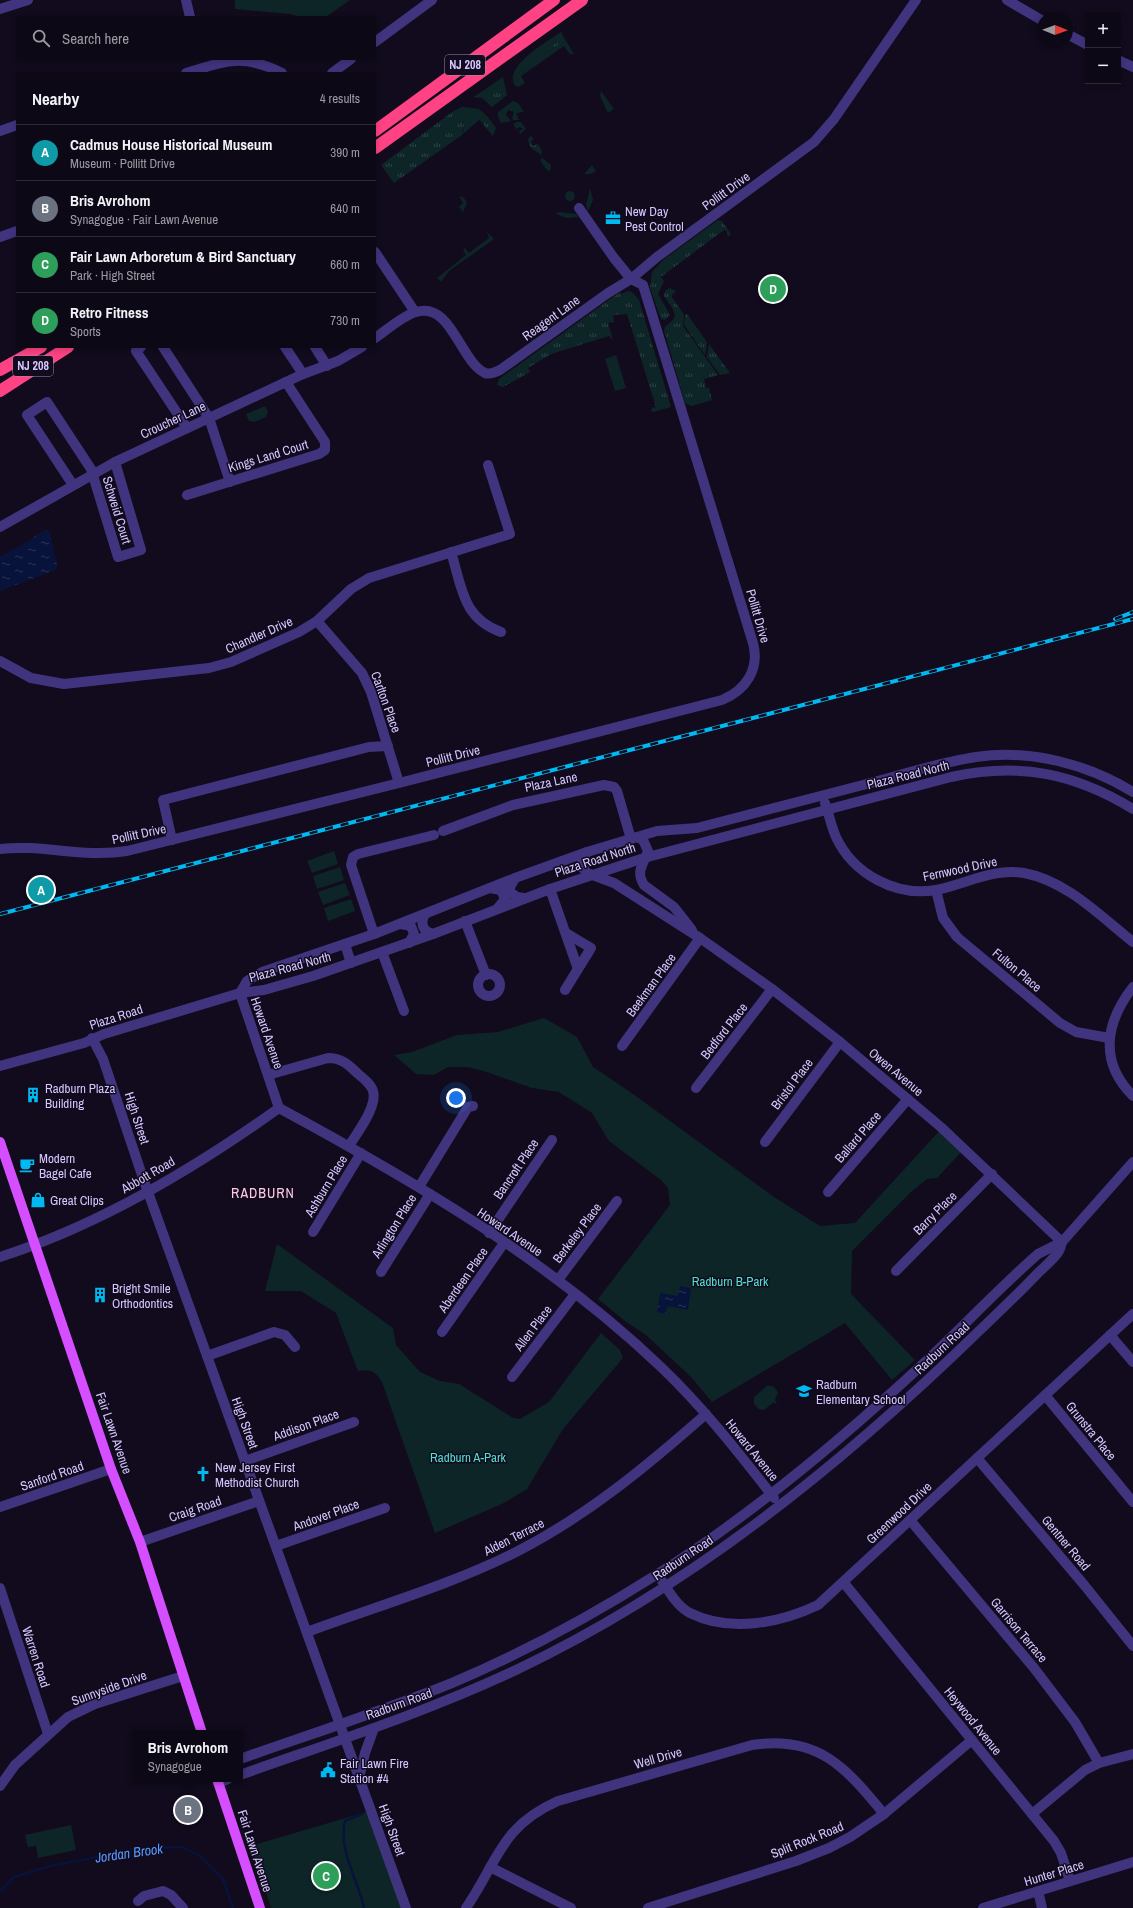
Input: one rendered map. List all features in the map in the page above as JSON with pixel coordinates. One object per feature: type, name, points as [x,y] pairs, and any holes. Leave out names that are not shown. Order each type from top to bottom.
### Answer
[{"type":"highway","name":"NJ 208","points":[[376,129],[554,0]]},
{"type":"highway","name":"NJ 208","points":[[376,147],[582,0]]},
{"type":"highway","name":"NJ 208","points":[[4,368],[39,348]]},
{"type":"highway","name":"NJ 208","points":[[0,384],[65,348]]},
{"type":"highway","points":[[0,392],[66,348]]},
{"type":"main road","name":"Fair Lawn Avenue","points":[[0,1142],[112,1469],[140,1542],[201,1730]]},
{"type":"main road","name":"Fair Lawn Avenue","points":[[218,1782],[260,1908]]},
{"type":"street","points":[[0,9],[11,3],[28,0]]},
{"type":"street","points":[[186,0],[190,16]]},
{"type":"street","points":[[376,41],[432,0]]},
{"type":"street","name":"Pollitt Drive","points":[[0,849],[23,848],[99,854],[126,851],[722,700],[740,690],[752,674],[755,654],[741,603],[643,285],[631,279],[657,257],[814,142],[834,119],[916,0]]},
{"type":"street","points":[[1007,0],[1037,18]]},
{"type":"street","points":[[1073,37],[1085,43]]},
{"type":"street","points":[[188,72],[204,63],[240,60],[260,63],[280,72]]},
{"type":"street","points":[[333,72],[350,60]]},
{"type":"street","points":[[1121,61],[1133,67]]},
{"type":"street","points":[[0,130],[16,125]]},
{"type":"street","points":[[579,208],[614,258],[631,279]]},
{"type":"street","points":[[0,237],[16,232]]},
{"type":"street","points":[[376,254],[415,312],[376,337]]},
{"type":"street","name":"Reagent Lane","points":[[415,312],[429,311],[441,317],[475,364],[485,373],[490,374],[500,370],[608,293],[631,279]]},
{"type":"street","points":[[140,348],[136,351],[187,428]]},
{"type":"street","points":[[163,348],[209,418],[230,482]]},
{"type":"street","points":[[286,348],[303,374]]},
{"type":"street","points":[[316,348],[327,366]]},
{"type":"street","name":"Croucher Lane","points":[[0,527],[115,462],[303,374],[327,366],[360,348]]},
{"type":"street","name":"Kings Land Court","points":[[187,495],[319,454],[325,450],[325,442],[286,382]]},
{"type":"street","points":[[73,485],[26,415],[47,402],[89,465],[92,474]]},
{"type":"street","name":"Schweid Court","points":[[92,474],[118,557],[141,550],[115,462]]},
{"type":"street","name":"Chandler Drive","points":[[0,661],[31,678],[64,684],[197,669],[231,662],[291,636],[317,621],[351,590],[369,578],[510,534],[488,465]]},
{"type":"street","points":[[451,552],[469,609],[482,624],[501,632]]},
{"type":"street","name":"Carlton Place","points":[[317,621],[362,673],[371,692],[399,783]]},
{"type":"street","points":[[172,840],[163,800],[369,747],[388,746]]},
{"type":"street","name":"Plaza Road North","points":[[240,993],[247,981],[262,972],[374,934],[515,878],[587,852],[667,829],[697,828],[948,762],[978,757],[1007,755],[1038,757],[1080,767],[1133,792]]},
{"type":"street","points":[[1036,772],[1038,757]]},
{"type":"street","name":"Plaza Road North","points":[[240,993],[276,987],[351,963],[433,934],[524,898],[644,858],[827,809],[980,771],[1007,770],[1036,772],[1075,780],[1100,791],[1133,810]]},
{"type":"street","name":"Plaza Lane","points":[[443,831],[513,805],[604,785],[614,787],[617,791],[634,838],[643,840],[647,847],[648,851],[644,858]]},
{"type":"street","name":"Fernwood Drive","points":[[823,795],[836,838],[844,852],[872,878],[897,888],[923,891],[936,890],[997,872],[1023,873],[1036,876],[1049,880],[1072,894],[1133,942]]},
{"type":"street","points":[[374,934],[351,865],[353,857],[358,854],[434,835]]},
{"type":"street","points":[[587,852],[581,863],[584,870],[591,875]]},
{"type":"street","name":"Owen Avenue","points":[[644,858],[640,866],[639,876],[644,885],[674,907],[700,938]]},
{"type":"street","name":"Owen Avenue","points":[[591,875],[614,883],[700,938],[840,1042],[908,1099],[992,1174],[1062,1242]]},
{"type":"street","points":[[515,878],[510,887],[510,892],[517,897],[524,898]]},
{"type":"street","points":[[490,888],[501,890],[504,894],[505,900],[497,909]]},
{"type":"street","points":[[550,889],[578,969]]},
{"type":"street","name":"Fulton Place","points":[[936,890],[943,918],[957,937],[1064,1025],[1076,1032],[1109,1038]]},
{"type":"street","points":[[425,914],[421,922],[422,926],[428,932],[433,934]]},
{"type":"street","points":[[465,921],[486,974]]},
{"type":"street","points":[[400,924],[410,926],[413,930],[414,934],[408,943]]},
{"type":"street","points":[[565,990],[591,948],[566,932]]},
{"type":"street","name":"Beekman Place","points":[[622,1046],[700,938]]},
{"type":"street","points":[[344,944],[351,963]]},
{"type":"street","points":[[382,952],[404,1011]]},
{"type":"street","points":[[1133,988],[1115,1015],[1109,1038],[1111,1060],[1114,1070],[1119,1080],[1133,1096]]},
{"type":"street","name":"Bedford Place","points":[[696,1088],[772,990]]},
{"type":"street","name":"Plaza Road","points":[[0,1066],[84,1043],[92,1038],[240,993]]},
{"type":"street","name":"Howard Avenue","points":[[240,993],[278,1108],[349,1146],[419,1187],[504,1243],[576,1294],[646,1353],[706,1414],[779,1505]]},
{"type":"street","name":"High Street","points":[[92,1038],[103,1059],[148,1191],[406,1908]]},
{"type":"street","name":"Bristol Place","points":[[765,1142],[840,1042]]},
{"type":"street","points":[[268,1075],[328,1058],[336,1058],[348,1064],[369,1084],[373,1090],[374,1098],[373,1106],[349,1146]]},
{"type":"street","name":"Ballard Place","points":[[828,1192],[908,1099]]},
{"type":"street","points":[[419,1187],[468,1107],[473,1106]]},
{"type":"street","name":"Abbott Road","points":[[0,1257],[36,1245],[74,1229],[148,1191],[241,1134],[278,1108]]},
{"type":"street","name":"Bancroft Place","points":[[489,1233],[552,1140]]},
{"type":"street","name":"Ashburn Place","points":[[313,1232],[361,1153]]},
{"type":"street","name":"Radburn Road","points":[[243,1758],[433,1690],[509,1657],[586,1618],[658,1574],[705,1542],[770,1493],[888,1396],[1038,1254],[1062,1242],[1132,1165]]},
{"type":"street","name":"Barry Place","points":[[896,1271],[992,1174]]},
{"type":"street","name":"Arlington Place","points":[[381,1272],[430,1194]]},
{"type":"street","name":"Berkeley Place","points":[[558,1280],[617,1201]]},
{"type":"street","name":"Radburn Road","points":[[243,1774],[374,1728],[460,1695],[515,1671],[592,1630],[666,1586],[713,1554],[779,1505],[872,1429],[957,1352],[1059,1252],[1062,1242]]},
{"type":"street","name":"Aberdeen Place","points":[[442,1332],[504,1243]]},
{"type":"street","name":"Allen Place","points":[[512,1377],[576,1294]]},
{"type":"street","name":"Greenwood Drive","points":[[658,1574],[677,1602],[689,1613],[706,1619],[740,1624],[773,1621],[805,1611],[818,1605],[844,1583],[976,1458],[1133,1314]]},
{"type":"street","points":[[207,1356],[274,1332],[285,1335],[295,1347]]},
{"type":"street","points":[[1110,1335],[1133,1362]]},
{"type":"street","name":"Grunstra Place","points":[[1045,1395],[1133,1502]]},
{"type":"street","name":"Alden Terrace","points":[[306,1632],[468,1573],[540,1539],[608,1496],[646,1466],[706,1414]]},
{"type":"street","name":"Addison Place","points":[[245,1461],[354,1422]]},
{"type":"street","name":"Gentner Road","points":[[976,1458],[1085,1586],[1133,1646]]},
{"type":"street","name":"Sanford Road","points":[[0,1507],[112,1469]]},
{"type":"street","name":"Craig Road","points":[[140,1542],[259,1501]]},
{"type":"street","name":"Andover Place","points":[[276,1546],[385,1508]]},
{"type":"street","name":"Garrison Terrace","points":[[910,1520],[1034,1668],[1075,1722],[1099,1763]]},
{"type":"street","name":"Heywood Avenue","points":[[844,1583],[1054,1841],[1061,1853],[1070,1882]]},
{"type":"street","name":"Warren Road","points":[[0,1588],[48,1734]]},
{"type":"street","name":"Sunnyside Drive","points":[[0,1786],[15,1765],[68,1717],[81,1710],[183,1676]]},
{"type":"street","points":[[359,1778],[365,1753],[374,1728]]},
{"type":"street","name":"Split Rock Road","points":[[648,1908],[796,1861],[829,1848],[850,1837],[884,1814],[972,1740]]},
{"type":"street","name":"Well Drive","points":[[466,1908],[510,1834],[530,1816],[543,1807],[558,1801],[762,1743],[793,1744],[808,1748],[833,1760],[855,1779],[884,1814]]},
{"type":"street","points":[[1032,1814],[1076,1778],[1099,1763],[1133,1754]]},
{"type":"street","name":"Hunter Place","points":[[983,1908],[1133,1862]]},
{"type":"street","points":[[490,1867],[571,1908]]},
{"type":"street","points":[[138,1901],[144,1896],[163,1891],[172,1895],[183,1908]]},
{"type":"street","points":[[1038,1891],[1042,1908]]},
{"type":"green space","points":[[235,0],[350,0],[327,16],[297,16],[235,9]]},
{"type":"green space","points":[[561,32],[566,41],[531,61],[529,66],[520,72],[513,80],[514,73],[518,66],[531,53]]},
{"type":"green space","points":[[566,41],[574,54],[570,54],[564,46],[521,76],[525,83],[518,87],[514,85],[513,80],[520,72],[529,66],[531,61]]},
{"type":"green space","points":[[503,77],[507,95],[492,107],[482,98],[474,97]]},
{"type":"green space","points":[[601,91],[614,109],[608,113],[600,96]]},
{"type":"green space","points":[[513,101],[518,103],[524,112],[516,113],[519,120],[513,120],[512,118],[514,112],[508,110],[506,115],[511,121],[501,123],[498,117],[498,112]]},
{"type":"green space","points":[[462,107],[474,108],[467,109],[462,135],[394,183],[381,165],[452,112]]},
{"type":"green space","points":[[467,109],[479,109],[479,120],[462,135],[464,130],[463,113]]},
{"type":"green space","points":[[479,109],[487,116],[496,128],[493,136],[477,117]]},
{"type":"green space","points":[[521,122],[526,129],[520,134],[519,131],[523,129],[520,127],[516,129],[513,124]]},
{"type":"green space","points":[[531,136],[534,139],[531,141],[533,146],[538,144],[542,151],[541,155],[530,145],[528,139]]},
{"type":"green space","points":[[542,158],[551,165],[550,171],[546,169],[540,160]]},
{"type":"green space","points":[[592,165],[596,171],[591,174],[584,174]]},
{"type":"green space","points":[[590,188],[593,200],[588,211],[586,205]]},
{"type":"green space","points":[[568,191],[572,191],[574,192],[574,200],[568,201],[565,198],[565,194]]},
{"type":"green space","points":[[461,196],[467,203],[463,212],[459,207],[463,203],[460,198]]},
{"type":"green space","points":[[558,212],[576,214],[579,217],[566,218],[556,214]]},
{"type":"green space","points":[[718,220],[722,221],[731,234],[728,237],[726,230],[724,230],[661,277],[664,281],[658,294],[670,315],[665,320],[661,319],[650,288],[652,272],[663,260]]},
{"type":"green space","points":[[487,232],[494,239],[449,271],[441,282],[437,278],[466,255],[463,250],[465,248],[469,253],[489,238]]},
{"type":"green space","points":[[669,288],[676,291],[672,297],[684,315],[683,326],[718,375],[704,379],[706,388],[709,388],[712,400],[691,406],[685,403],[664,330],[675,316],[673,309],[664,296],[665,291]]},
{"type":"green space","points":[[628,291],[632,292],[639,300],[671,407],[653,412],[651,411],[652,408],[656,407],[627,314],[613,315],[614,322],[608,323],[613,340],[609,336],[551,354],[528,368],[530,372],[503,387],[497,385],[499,379],[620,292],[621,294]]},
{"type":"green space","points":[[687,314],[707,342],[705,355],[684,325],[685,315]]},
{"type":"green space","points":[[709,344],[730,373],[720,375],[707,357]]},
{"type":"green space","points":[[616,355],[626,388],[615,391],[605,359]]},
{"type":"green space","points":[[265,406],[268,412],[266,417],[254,422],[249,421],[246,414]]},
{"type":"green space","points":[[334,851],[338,864],[312,873],[307,861]]},
{"type":"green space","points":[[340,867],[344,880],[317,889],[313,876]]},
{"type":"green space","points":[[345,883],[350,895],[323,905],[318,892]]},
{"type":"green space","points":[[351,899],[355,911],[328,921],[324,908]]},
{"type":"green space","name":"Radburn B-Park","points":[[544,1018],[577,1037],[593,1067],[636,1096],[774,1197],[820,1226],[855,1223],[942,1128],[964,1149],[937,1178],[927,1179],[912,1191],[852,1251],[851,1294],[915,1360],[892,1380],[845,1323],[712,1402],[692,1378],[646,1335],[625,1321],[598,1299],[670,1205],[668,1188],[661,1180],[609,1141],[592,1113],[559,1092],[532,1088],[468,1067],[448,1067],[434,1075],[416,1074],[394,1055],[412,1052],[457,1035],[498,1032]]},
{"type":"green space","name":"Radburn A-Park","points":[[277,1244],[393,1328],[396,1345],[420,1372],[440,1381],[459,1384],[513,1418],[520,1419],[549,1402],[601,1333],[620,1350],[623,1358],[563,1429],[527,1489],[504,1503],[435,1533],[382,1382],[375,1373],[366,1370],[358,1371],[336,1313],[301,1291],[265,1291]]},
{"type":"green space","points":[[768,1385],[774,1387],[778,1392],[775,1400],[777,1402],[775,1404],[774,1402],[764,1410],[759,1409],[754,1404],[754,1397]]},
{"type":"green space","points":[[366,1812],[402,1908],[271,1908],[251,1846]]},
{"type":"green space","points":[[71,1825],[76,1850],[38,1858],[36,1846],[28,1847],[25,1835]]},
{"type":"water","points":[[49,530],[58,569],[0,591],[0,557],[30,540],[42,531]]},
{"type":"water","points":[[680,1286],[691,1288],[688,1310],[667,1306],[666,1314],[657,1312],[660,1293],[678,1296]]},
{"type":"waterway","points":[[362,1814],[345,1821],[344,1843],[346,1854],[364,1908]]},
{"type":"waterway","name":"Jordan Brook","points":[[0,1891],[14,1877],[50,1866],[144,1848],[182,1847],[200,1856],[223,1879],[233,1908]]},
{"type":"railway","points":[[1115,619],[1133,612]]},
{"type":"railway","points":[[0,914],[1133,619]]},
{"type":"place","name":"New Day Pest Control","points":[[613,218]]},
{"type":"place","name":"Retro Fitness","points":[[773,289]]},
{"type":"place","name":"Cadmus House Historical Museum","points":[[41,890]]},
{"type":"place","name":"Radburn Plaza Building","points":[[33,1095]]},
{"type":"place","name":"Modern Bagel Cafe","points":[[27,1165]]},
{"type":"place","name":"Great Clips","points":[[38,1200]]},
{"type":"place","name":"Bright Smile Orthodontics","points":[[100,1295]]},
{"type":"place","name":"Radburn Elementary School","points":[[804,1391]]},
{"type":"place","name":"New Jersey First Methodist Church","points":[[203,1474]]},
{"type":"place","name":"Fair Lawn Fire Station #4","points":[[328,1770]]},
{"type":"place","name":"Bris Avrohom","points":[[188,1810]]},
{"type":"place","name":"Fair Lawn Arboretum & Bird Sanctuary","points":[[326,1876]]},
{"type":"district","name":"RADBURN","points":[[263,1193]]}]
